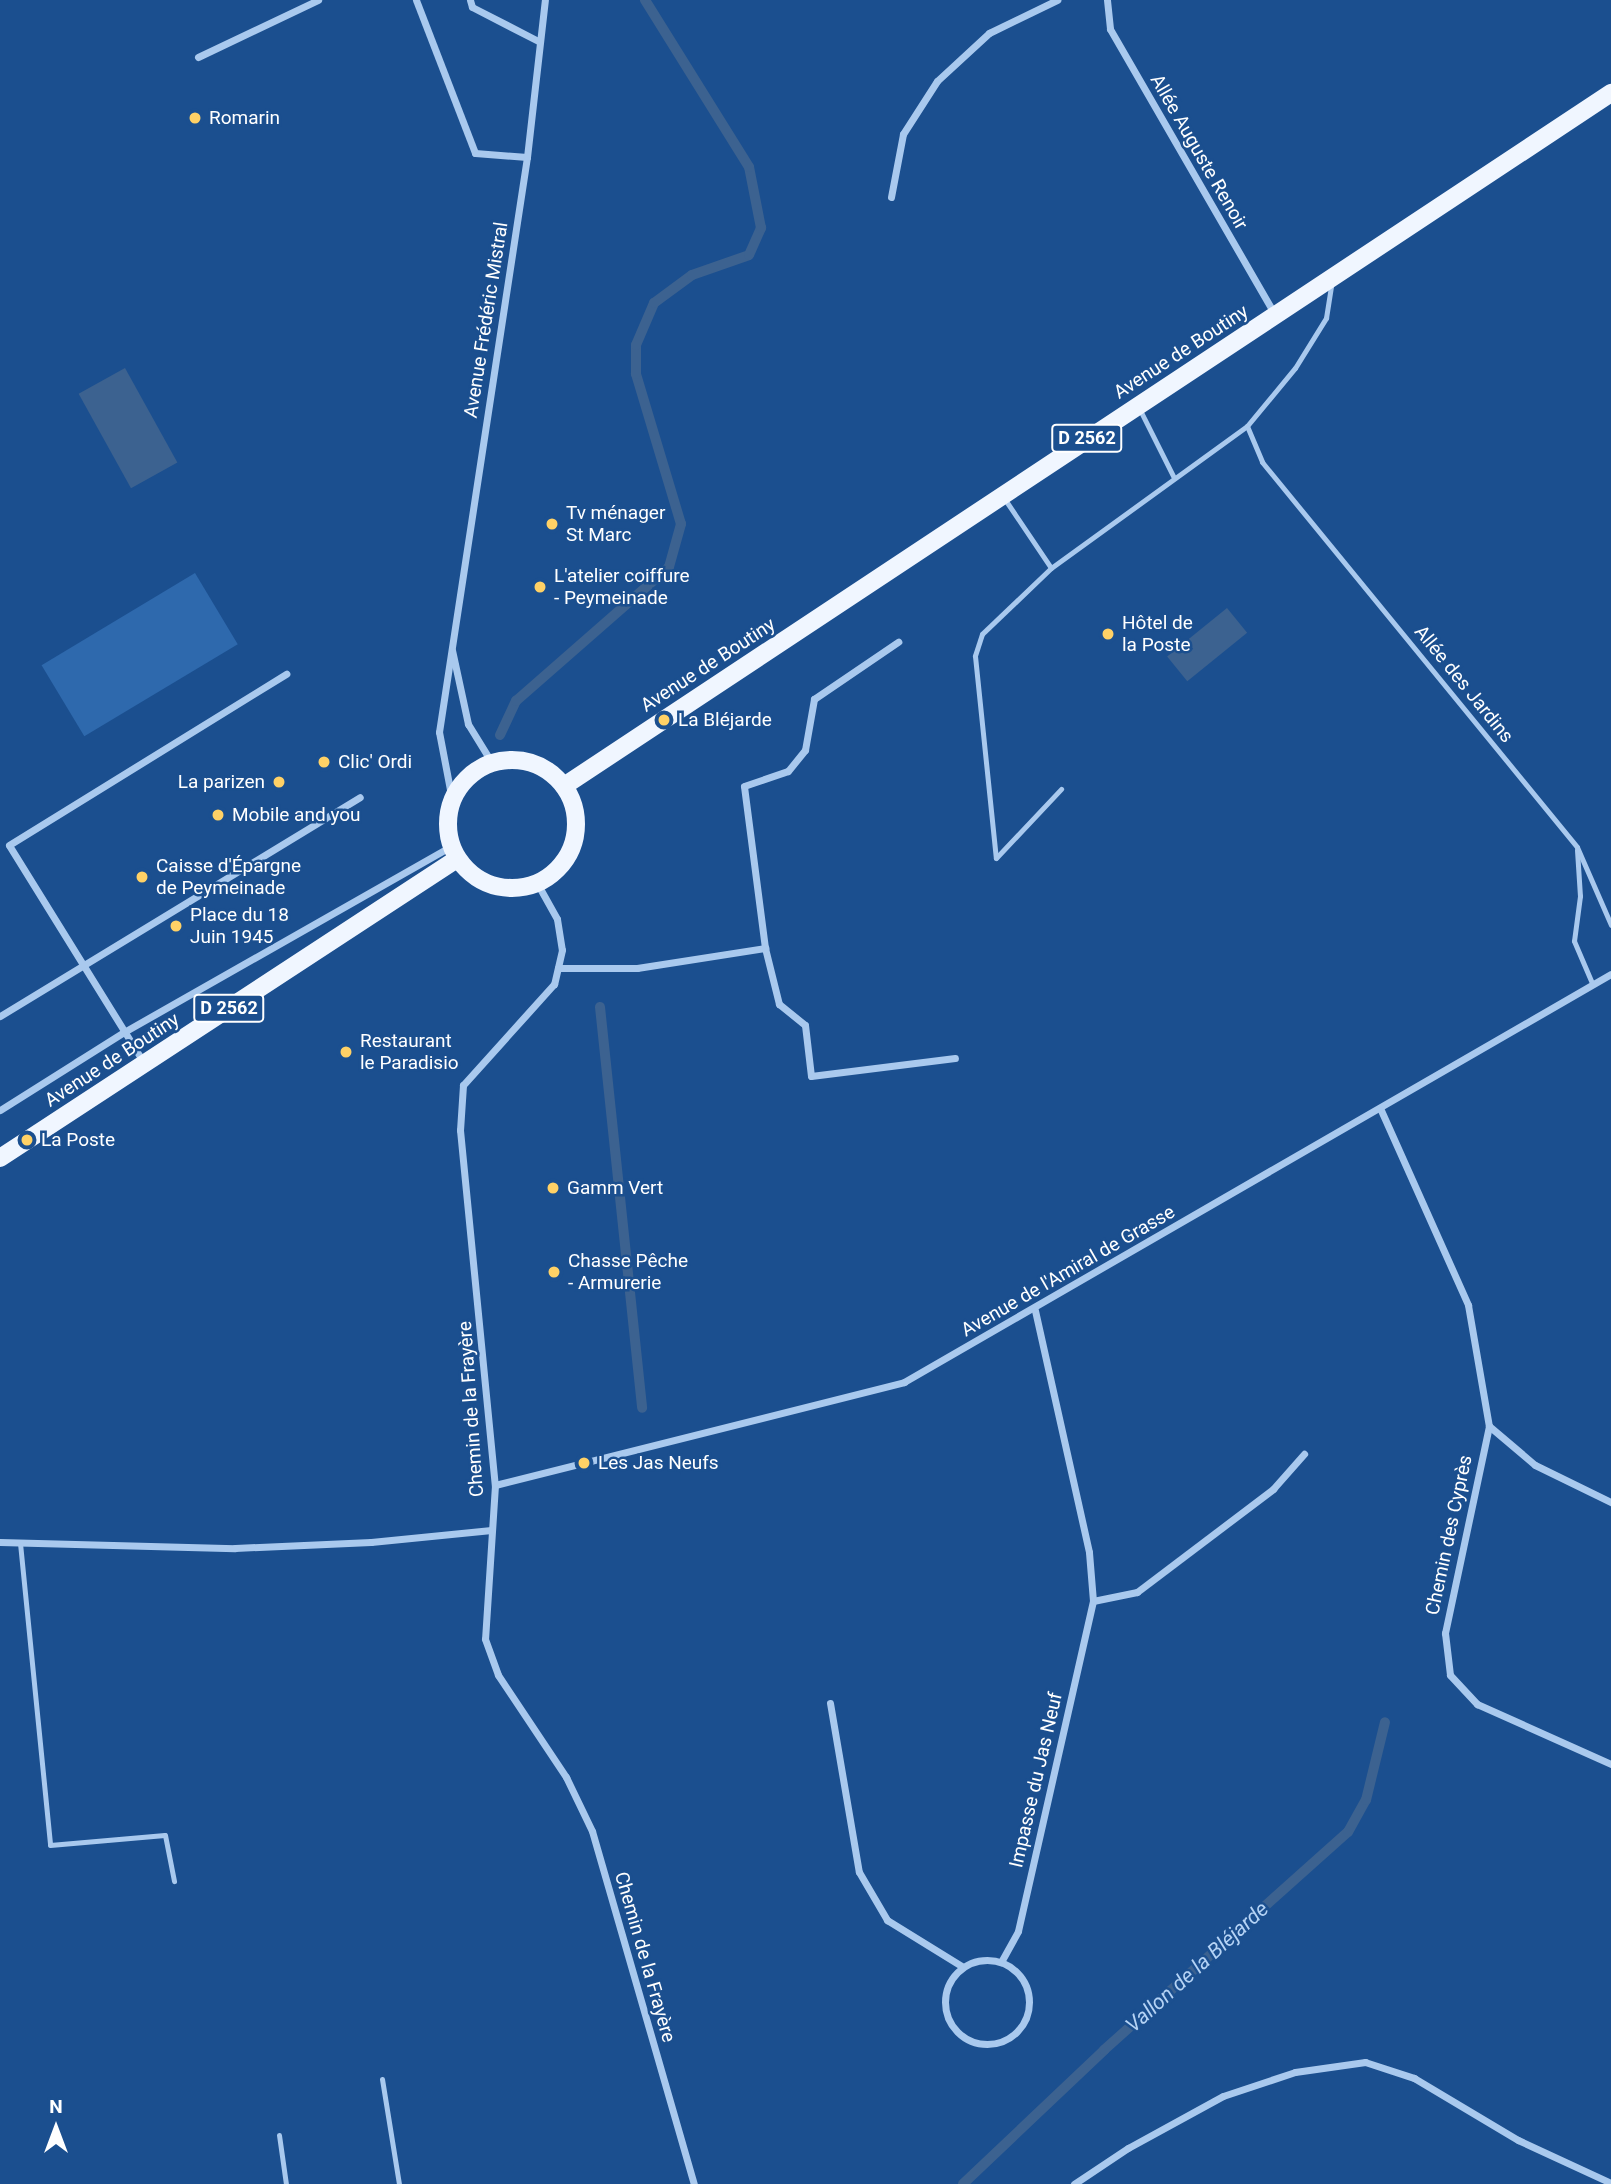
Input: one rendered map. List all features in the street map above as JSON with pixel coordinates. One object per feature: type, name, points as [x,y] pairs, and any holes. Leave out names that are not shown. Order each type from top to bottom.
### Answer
[{"type":"main road","name":"Avenue de Boutiny","points":[[564,786],[1611,93]]},
{"type":"main road","points":[[492,763],[532,763],[564,786],[575,813],[574,841],[553,873],[537,883],[515,888],[493,886],[473,875],[454,852],[447,830],[452,800],[468,777],[492,763]]},
{"type":"main road","name":"Avenue de Boutiny","points":[[0,1158],[454,852]]},
{"type":"street","points":[[198,57],[318,0]]},
{"type":"street","points":[[416,0],[475,153],[527,158]]},
{"type":"street","points":[[470,0],[472,7],[540,42]]},
{"type":"street","name":"Avenue Frédéric Mistral","points":[[452,800],[439,732],[527,158],[545,0]]},
{"type":"street","points":[[891,197],[903,134],[937,81],[989,33],[1057,0]]},
{"type":"street","name":"Allée Auguste Renoir","points":[[1107,0],[1110,29],[1275,315]]},
{"type":"street","points":[[898,642],[814,699],[805,750],[788,771],[744,786],[765,948],[779,1004],[805,1025],[811,1076],[955,1058]]},
{"type":"street","name":"Avenue Frédéric Mistral","points":[[451,644],[468,724],[492,763]]},
{"type":"street","points":[[144,1063],[3,847],[286,674]]},
{"type":"street","points":[[0,1016],[360,797]]},
{"type":"street","points":[[0,1110],[124,1032],[454,852]]},
{"type":"street","name":"Chemin de la Frayère","points":[[537,883],[557,919],[562,950],[554,984],[463,1085],[460,1129],[495,1485],[485,1639],[498,1675],[566,1777],[592,1831],[694,2184]]},
{"type":"street","points":[[558,968],[637,968],[765,948]]},
{"type":"street","name":"Avenue de l'Amiral de Grasse","points":[[495,1485],[904,1382],[1035,1310],[1611,974]]},
{"type":"street","name":"Chemin des Cyprès","points":[[1380,1108],[1468,1305],[1489,1426],[1445,1633],[1450,1675],[1477,1704],[1611,1764]]},
{"type":"street","name":"Impasse du Jas Neuf","points":[[1001,1962],[1018,1931],[1093,1601],[1088,1552],[1035,1310]]},
{"type":"street","points":[[1489,1426],[1535,1465],[1611,1502]]},
{"type":"street","points":[[1093,1601],[1137,1591],[1273,1489],[1304,1454]]},
{"type":"street","points":[[0,1542],[235,1548],[371,1542],[491,1530]]},
{"type":"street","points":[[830,1703],[859,1872],[887,1920],[963,1968]]},
{"type":"street","points":[[987,1960],[1001,1962],[1025,1984],[1029,2004],[1023,2024],[1002,2042],[979,2044],[956,2031],[947,2017],[944,2001],[952,1978],[963,1968],[987,1960]]},
{"type":"street","points":[[1074,2184],[1128,2148],[1223,2096],[1296,2072],[1365,2062],[1414,2078],[1518,2140],[1611,2183]]},
{"type":"lane","points":[[1061,789],[996,858],[975,656],[982,634],[1051,568],[1247,426],[1296,368],[1326,318],[1333,276]]},
{"type":"lane","points":[[1138,404],[1174,478]]},
{"type":"lane","name":"Allée des Jardins","points":[[1247,426],[1262,462],[1577,847],[1611,925]]},
{"type":"lane","points":[[1002,495],[1051,568]]},
{"type":"lane","points":[[1577,847],[1580,896],[1574,941],[1592,983]]},
{"type":"lane","points":[[20,1543],[50,1845],[165,1835],[174,1881]]},
{"type":"lane","points":[[382,2079],[399,2184]]},
{"type":"lane","points":[[279,2135],[286,2184]]},
{"type":"shaded area","points":[[125,368],[177,462],[131,488],[79,394]]},
{"type":"shaded area","points":[[195,573],[238,644],[84,736],[42,665]]},
{"type":"shaded area","points":[[1227,608],[1247,633],[1187,681],[1167,656]]},
{"type":"waterway","points":[[500,735],[516,701],[669,567],[681,524],[636,374],[636,345],[654,303],[692,275],[749,255],[761,228],[749,167],[645,0]]},
{"type":"waterway","points":[[600,1007],[642,1408]]},
{"type":"waterway","name":"Vallon de la Bléjarde","points":[[963,2184],[1104,2050],[1348,1832],[1366,1800],[1385,1722]]},
{"type":"place","name":"Romarin","points":[[195,118]]},
{"type":"place","name":"Tv ménager St Marc","points":[[552,524]]},
{"type":"place","name":"L'atelier coiffure - Peymeinade","points":[[540,587]]},
{"type":"place","name":"Hôtel de la Poste","points":[[1108,634]]},
{"type":"place","name":"La Bléjarde","points":[[664,720]]},
{"type":"place","name":"Clic' Ordi","points":[[324,762]]},
{"type":"place","name":"La parizen","points":[[279,782]]},
{"type":"place","name":"Mobile and you","points":[[218,815]]},
{"type":"place","name":"Caisse d'Épargne de Peymeinade","points":[[142,877]]},
{"type":"place","name":"Place du 18 Juin 1945","points":[[176,926]]},
{"type":"place","name":"Restaurant le Paradisio","points":[[346,1052]]},
{"type":"place","name":"La Poste","points":[[27,1140]]},
{"type":"place","name":"Gamm Vert","points":[[553,1188]]},
{"type":"place","name":"Chasse Pêche - Armurerie","points":[[554,1272]]},
{"type":"place","name":"Les Jas Neufs","points":[[584,1463]]}]
